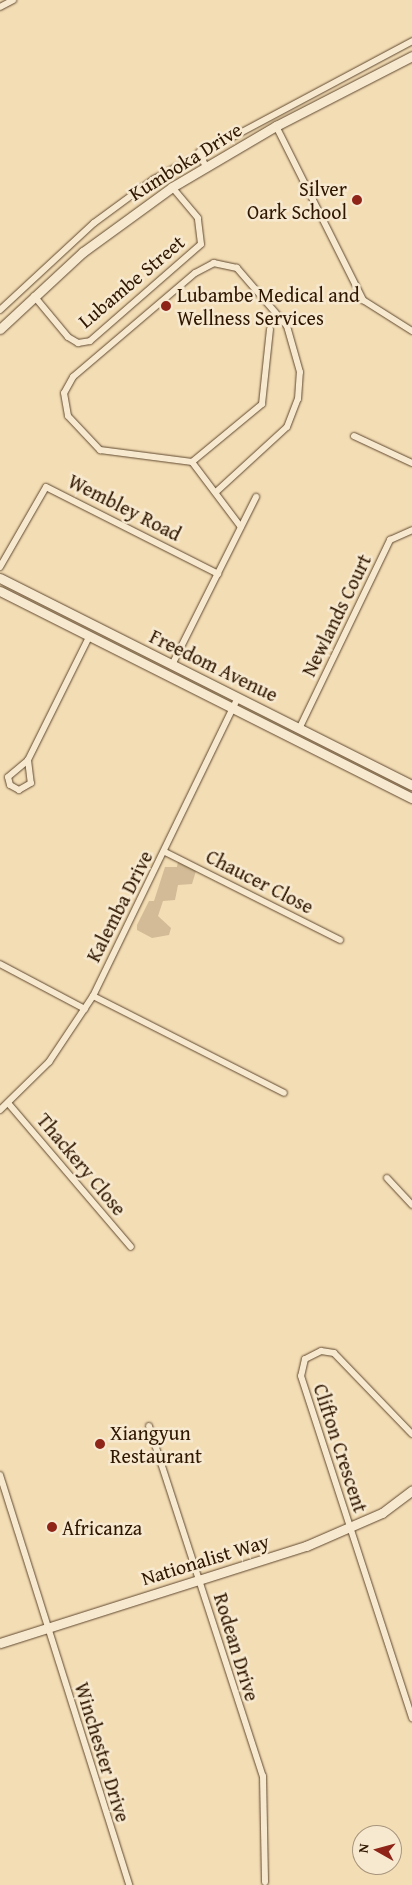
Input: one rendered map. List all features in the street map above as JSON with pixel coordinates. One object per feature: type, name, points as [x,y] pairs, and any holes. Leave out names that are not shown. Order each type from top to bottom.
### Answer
[{"type":"main road","name":"Kumboka Drive","points":[[0,329],[83,252],[205,165],[412,56]]},
{"type":"main road","name":"Freedom Avenue","points":[[0,578],[300,727],[412,785]]},
{"type":"main road","name":"Freedom Avenue","points":[[0,591],[412,798]]},
{"type":"main road","points":[[12,597],[57,606]]},
{"type":"main road","name":"Nationalist Way","points":[[0,1643],[199,1580],[350,1529],[412,1490]]},
{"type":"street","points":[[0,7],[13,0]]},
{"type":"street","points":[[10,320],[0,310],[94,223],[200,152],[412,41]]},
{"type":"street","points":[[276,126],[363,300],[412,331]]},
{"type":"street","points":[[200,152],[205,165]]},
{"type":"street","name":"Lubambe Street","points":[[34,296],[73,341],[90,341],[201,244],[198,218],[172,187]]},
{"type":"street","points":[[216,492],[287,427],[298,399],[300,372],[287,326],[237,268],[221,263],[195,273],[73,377],[64,393],[68,416],[100,450],[192,462],[241,527]]},
{"type":"street","points":[[192,462],[262,404],[270,329]]},
{"type":"street","points":[[354,436],[412,463]]},
{"type":"street","name":"Wembley Road","points":[[0,567],[46,487],[218,574]]},
{"type":"street","points":[[172,665],[256,497]]},
{"type":"street","name":"Newlands Court","points":[[300,727],[390,540],[412,530]]},
{"type":"street","points":[[28,760],[31,784],[19,790],[10,785],[8,777],[28,760],[90,637]]},
{"type":"street","name":"Kalemba Drive","points":[[0,1110],[49,1062],[85,1009],[165,852],[238,697]]},
{"type":"street","name":"Chaucer Close","points":[[165,852],[340,940]]},
{"type":"street","points":[[0,964],[85,1009]]},
{"type":"street","points":[[92,996],[284,1093]]},
{"type":"street","name":"Thackery Close","points":[[8,1103],[131,1247]]},
{"type":"street","points":[[387,1178],[412,1205]]},
{"type":"street","name":"Clifton Crescent","points":[[412,1434],[334,1353],[315,1352],[305,1359],[301,1376],[412,1718]]},
{"type":"street","name":"Rodean Drive","points":[[149,1426],[263,1776],[265,1882]]},
{"type":"street","name":"Winchester Drive","points":[[0,1476],[128,1885]]},
{"type":"shaded area","points":[[178,861],[196,871],[192,884],[178,885],[175,900],[163,901],[158,916],[171,928],[169,935],[152,938],[137,930],[137,925],[149,901],[154,901],[165,867],[177,867]]},
{"type":"place","name":"Silver Oark School","points":[[357,200]]},
{"type":"place","name":"Lubambe Medical and Wellness Services","points":[[166,306]]},
{"type":"place","name":"Xiangyun Restaurant","points":[[100,1444]]},
{"type":"place","name":"Africanza","points":[[52,1527]]}]
